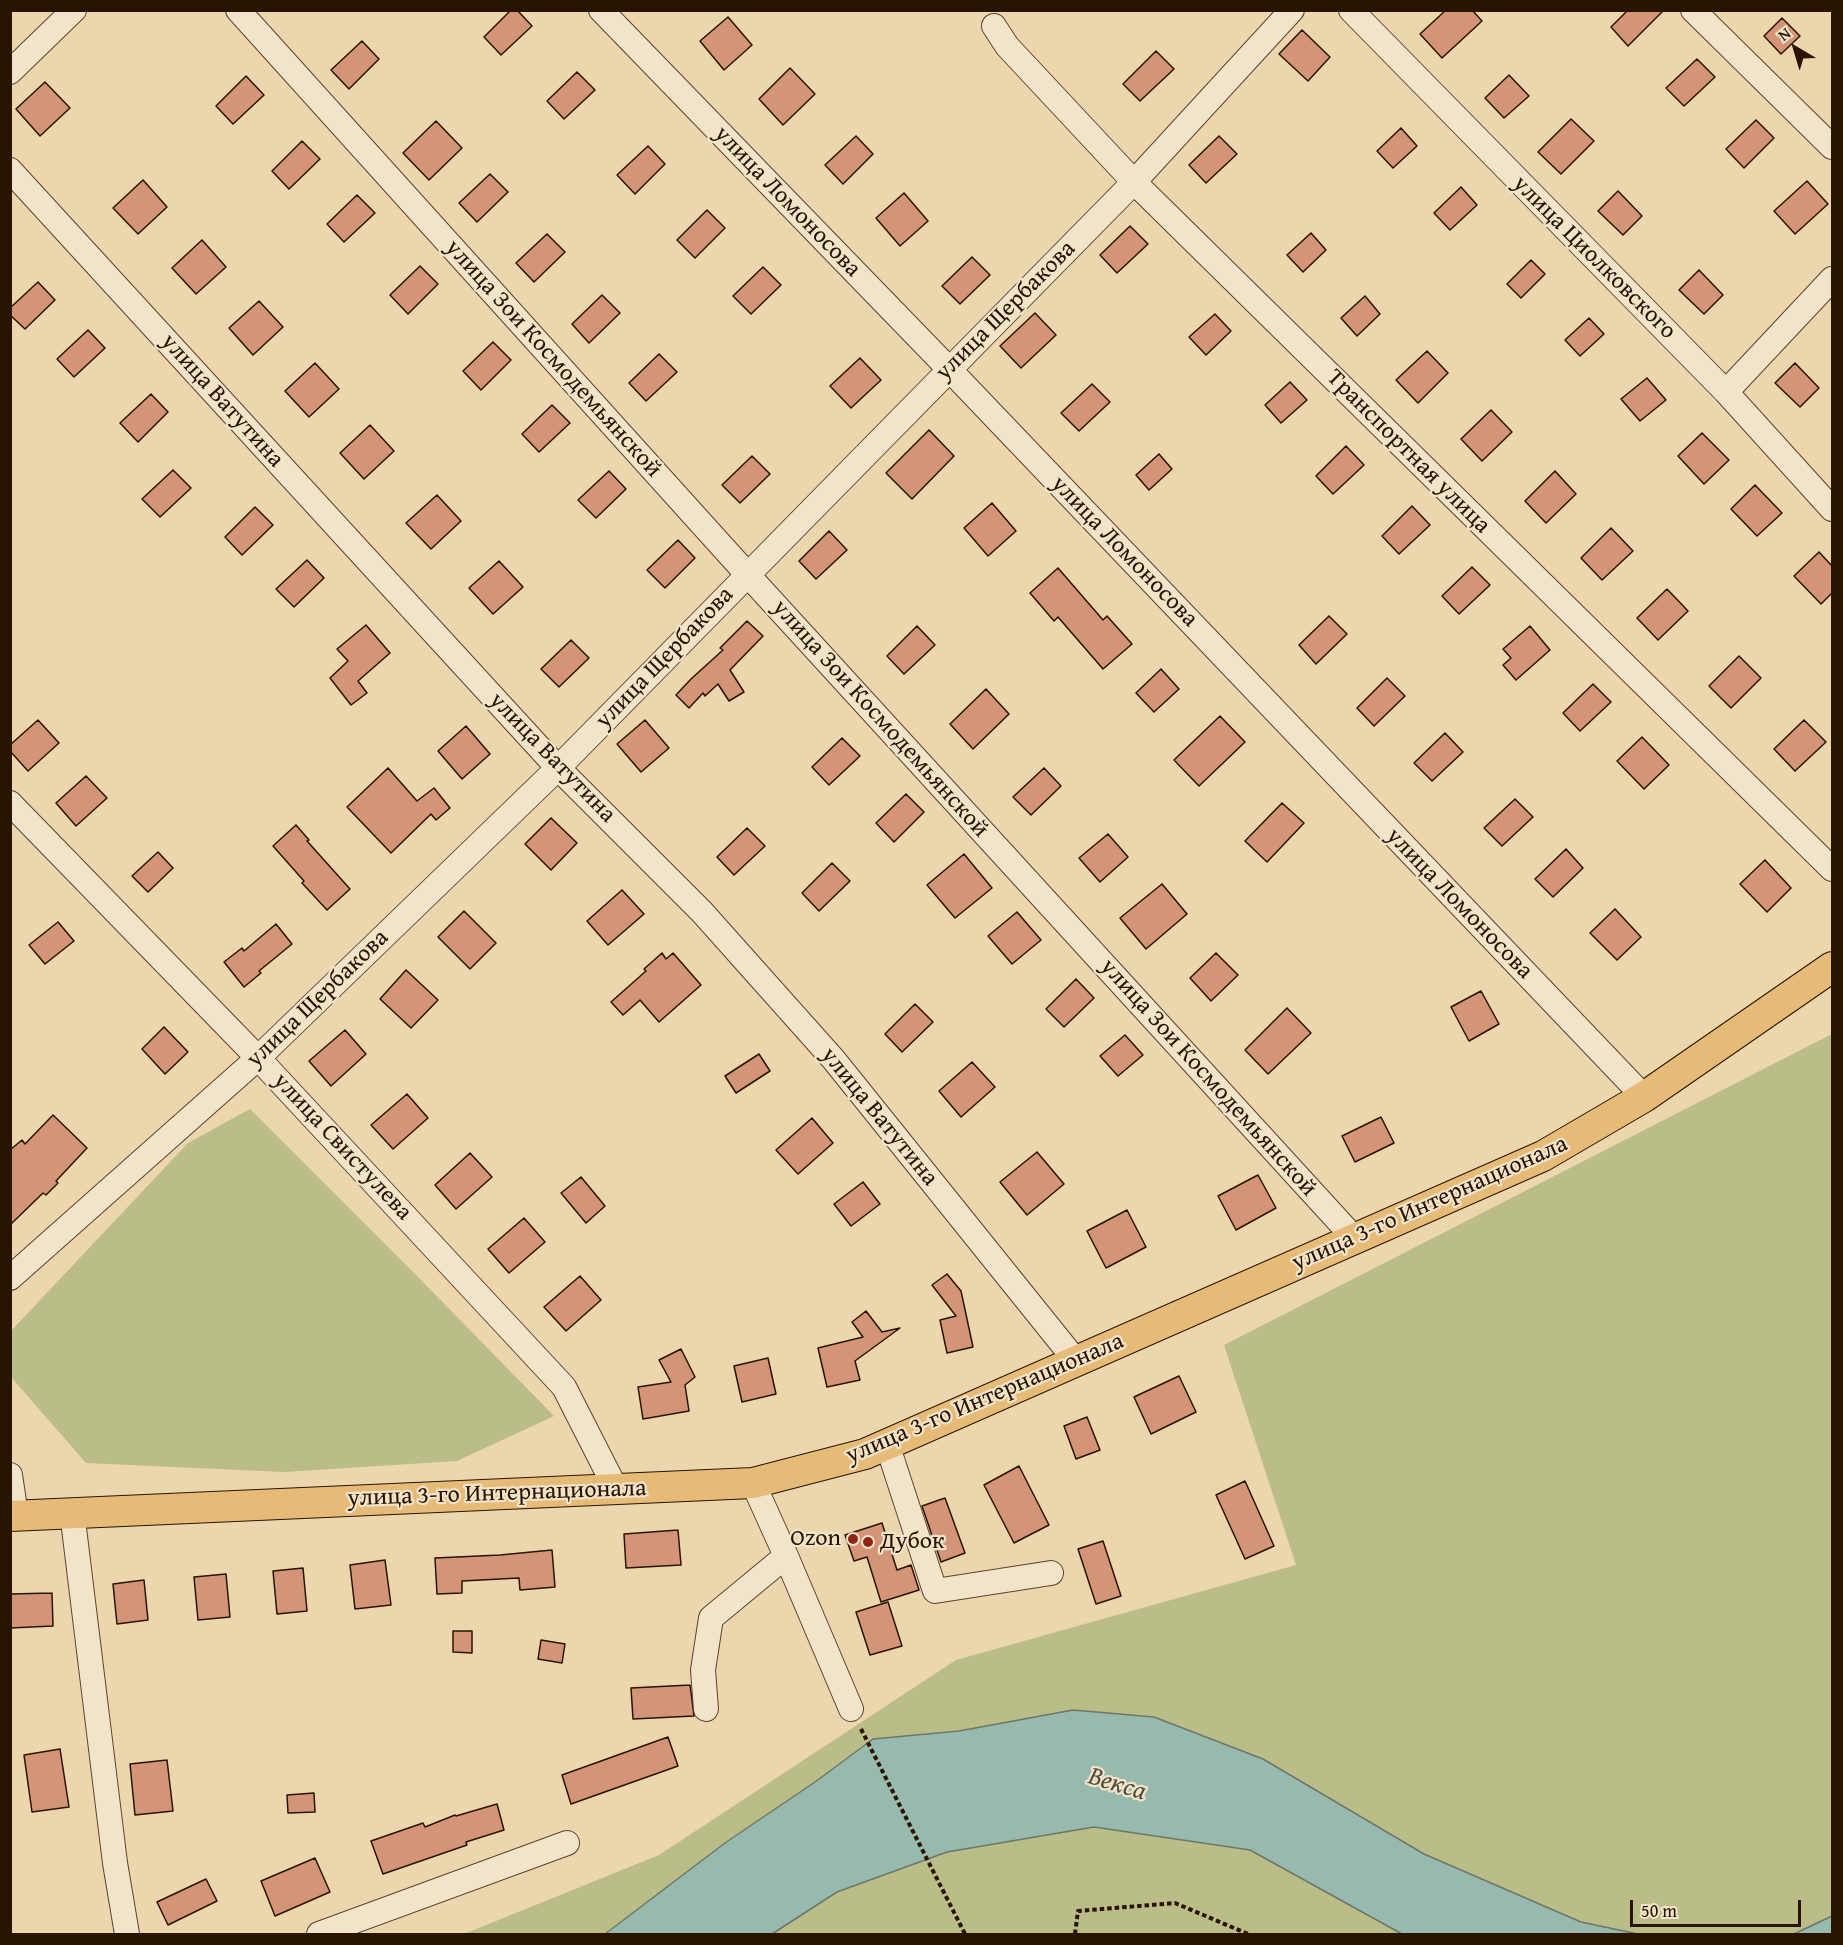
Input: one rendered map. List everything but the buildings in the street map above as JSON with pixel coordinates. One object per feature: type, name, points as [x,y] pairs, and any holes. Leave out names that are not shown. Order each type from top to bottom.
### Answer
[{"type":"main road","name":"улица 3-го Интернационала","points":[[13,1515],[753,1483],[865,1454],[1543,1156],[1644,1097],[1833,967]]},
{"type":"street","points":[[10,72],[74,10]]},
{"type":"street","name":"улица Зои Космодемьянской","points":[[237,10],[747,574],[1355,1239]]},
{"type":"street","name":"улица Ломоносова","points":[[601,10],[949,369],[1644,1097]]},
{"type":"street","name":"улица Щербакова","points":[[10,1278],[258,1058],[558,768],[1134,182],[1292,10]]},
{"type":"street","name":"улица Циолковского","points":[[1351,10],[1726,392],[1833,508]]},
{"type":"street","points":[[1693,10],[1833,147]]},
{"type":"street","name":"Транспортная улица","points":[[994,26],[1007,46],[1134,182],[1833,869]]},
{"type":"street","name":"улица Ватутина","points":[[10,170],[558,768],[702,912],[834,1060],[1076,1361]]},
{"type":"street","points":[[1726,392],[1833,279]]},
{"type":"street","name":"улица Свистулева","points":[[10,803],[258,1058],[564,1387],[616,1489]]},
{"type":"street","points":[[886,1444],[935,1591],[1051,1573]]},
{"type":"street","points":[[10,1475],[13,1515]]},
{"type":"street","points":[[753,1483],[851,1709]]},
{"type":"street","points":[[72,1512],[127,1935]]},
{"type":"street","points":[[706,1709],[703,1670],[711,1617],[786,1556]]},
{"type":"street","points":[[320,1935],[567,1842]]},
{"type":"path","points":[[851,1709],[965,1935]]},
{"type":"path","points":[[1075,1935],[1078,1911],[1175,1903],[1248,1935]]},
{"type":"green space","points":[[1832,1034],[1832,1916],[1794,1934],[1638,1934],[1581,1922],[1424,1854],[959,1731],[873,1739],[815,1782],[725,1843],[605,1934],[464,1934],[659,1855],[956,1660],[1296,1565],[1224,1345]]},
{"type":"green space","points":[[250,1109],[554,1416],[457,1461],[284,1472],[86,1463],[11,1377],[11,1331],[188,1143]]},
{"type":"green space","points":[[1094,1827],[1250,1850],[1402,1934],[772,1934],[837,1892],[947,1852]]},
{"type":"water","name":"Векса","points":[[1073,1710],[1154,1717],[1263,1759],[1424,1854],[1581,1922],[1638,1934],[1402,1934],[1250,1850],[1094,1827],[947,1852],[837,1892],[772,1934],[605,1934],[725,1843],[815,1782],[873,1739],[959,1731]]},
{"type":"water","points":[[1832,1916],[1832,1934],[1794,1934]]},
{"type":"place","name":"Ozon","points":[[853,1539]]},
{"type":"place","name":"Дубок","points":[[868,1542]]}]
